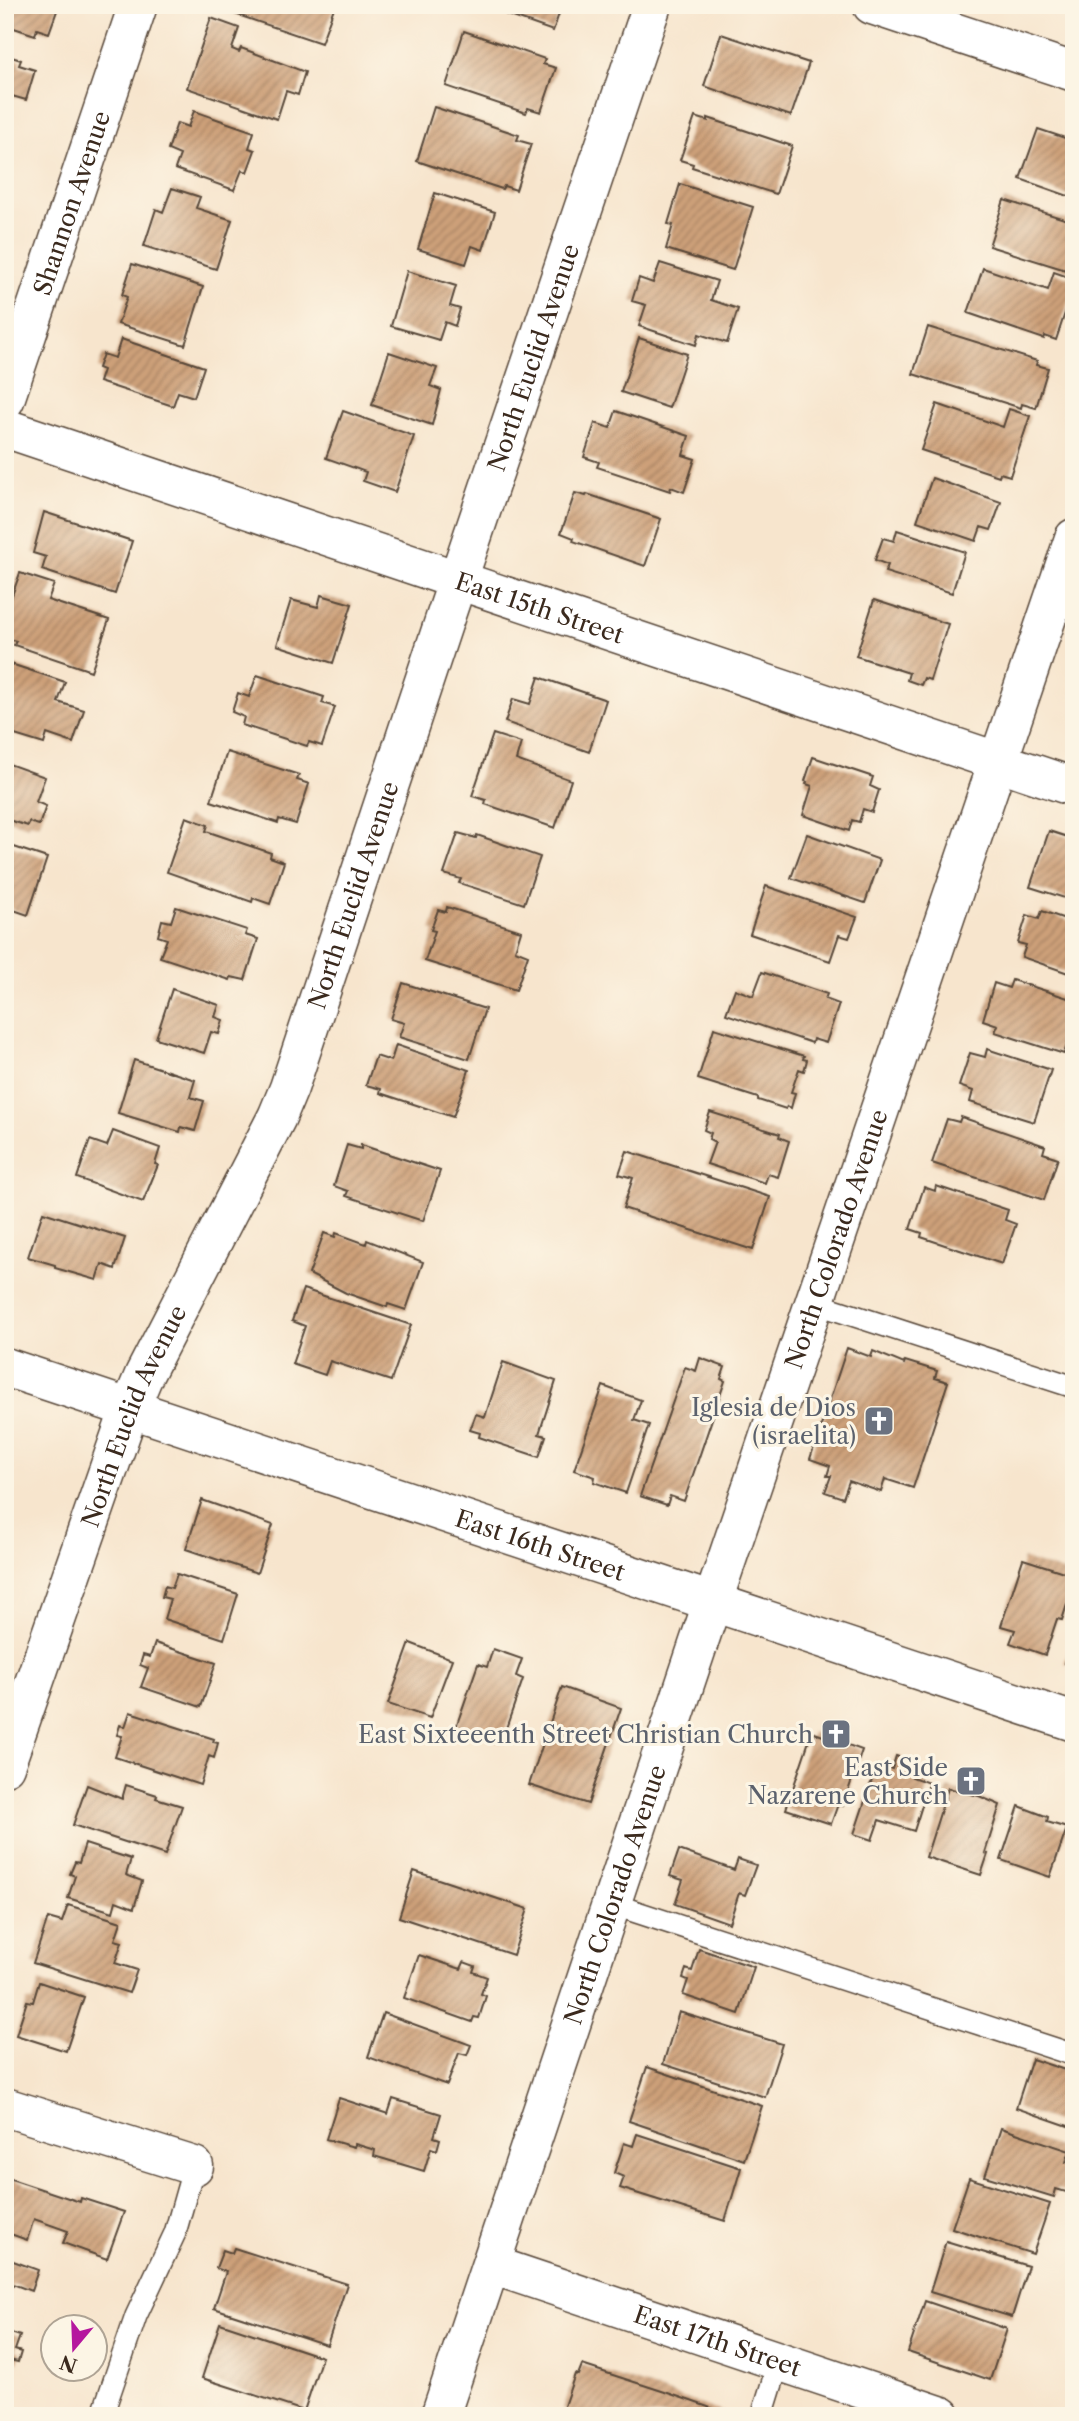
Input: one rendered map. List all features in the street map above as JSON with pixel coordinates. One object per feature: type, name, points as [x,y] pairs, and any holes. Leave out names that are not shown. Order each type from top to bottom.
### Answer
[{"type":"street","name":"Shannon Avenue","points":[[5,400],[138,5]]},
{"type":"street","name":"North Euclid Avenue","points":[[5,1766],[130,1408],[144,1375],[277,1117],[289,1088],[652,5]]},
{"type":"street","points":[[872,5],[1074,72]]},
{"type":"street","name":"East 15th Street","points":[[5,428],[1074,787]]},
{"type":"street","name":"North Colorado Avenue","points":[[440,2416],[1074,538]]},
{"type":"street","name":"East 16th Street","points":[[5,1367],[1074,1722]]},
{"type":"street","points":[[5,2107],[194,2166]]},
{"type":"street","name":"East 17th Street","points":[[492,2265],[942,2416]]},
{"type":"lane","points":[[815,1303],[1074,1387]]},
{"type":"lane","points":[[612,1904],[1074,2054]]},
{"type":"lane","points":[[102,2416],[136,2316],[175,2233],[194,2166]]},
{"type":"lane","points":[[762,2416],[779,2361]]},
{"type":"building","points":[[5,5],[59,5],[49,33],[37,29],[35,35],[5,25]]},
{"type":"building","points":[[231,5],[335,5],[321,43],[229,12]]},
{"type":"building","points":[[498,5],[562,5],[553,31],[496,11]]},
{"type":"building","points":[[211,18],[239,28],[232,49],[239,52],[241,48],[305,72],[298,95],[286,91],[277,119],[187,88]]},
{"type":"building","points":[[464,31],[545,59],[543,64],[556,68],[541,112],[528,108],[526,113],[446,86]]},
{"type":"building","points":[[721,34],[809,63],[791,116],[704,86]]},
{"type":"building","points":[[5,55],[21,60],[19,65],[35,70],[26,100],[12,96],[7,112],[5,111]]},
{"type":"building","points":[[434,107],[519,135],[517,140],[531,144],[516,190],[504,186],[502,189],[417,161]]},
{"type":"building","points":[[194,111],[254,132],[249,148],[255,150],[247,172],[242,170],[234,190],[175,169],[180,155],[168,150],[177,123],[188,127]]},
{"type":"building","points":[[695,117],[708,121],[708,118],[792,146],[776,194],[692,167],[693,164],[680,160]]},
{"type":"building","points":[[1038,129],[1074,141],[1074,198],[1020,179]]},
{"type":"building","points":[[680,184],[753,207],[733,270],[666,249],[673,225],[668,224]]},
{"type":"building","points":[[172,188],[200,197],[196,208],[232,220],[216,269],[144,246],[156,209],[163,212]]},
{"type":"building","points":[[435,193],[495,212],[483,250],[472,246],[466,264],[418,249]]},
{"type":"building","points":[[1004,200],[1074,222],[1074,270],[1070,268],[1069,271],[989,246]]},
{"type":"building","points":[[660,263],[717,281],[711,300],[738,309],[727,343],[699,334],[696,345],[639,326],[646,305],[632,301],[639,278],[653,283]]},
{"type":"building","points":[[132,264],[203,287],[185,345],[118,324],[127,297],[122,295]]},
{"type":"building","points":[[983,268],[1048,290],[1054,272],[1074,279],[1056,340],[1045,336],[1044,339],[968,313]]},
{"type":"building","points":[[407,271],[456,286],[450,306],[460,309],[455,326],[445,322],[439,340],[391,326]]},
{"type":"building","points":[[928,327],[1037,361],[1036,365],[1048,368],[1036,408],[1022,404],[1021,408],[913,374]]},
{"type":"building","points":[[639,338],[687,354],[669,408],[621,392]]},
{"type":"building","points":[[121,339],[204,367],[194,397],[178,392],[173,406],[99,382],[103,370],[98,368],[103,354],[115,358]]},
{"type":"building","points":[[389,352],[437,368],[430,386],[441,390],[432,425],[372,405]]},
{"type":"building","points":[[937,404],[1003,427],[1009,409],[1030,416],[1010,476],[1000,473],[999,476],[921,450]]},
{"type":"building","points":[[343,411],[414,436],[395,492],[363,481],[366,472],[326,458]]},
{"type":"building","points":[[616,411],[689,436],[683,455],[695,459],[684,492],[671,487],[670,491],[597,467],[599,462],[584,457],[595,423],[610,428]]},
{"type":"building","points":[[932,478],[1001,502],[991,530],[981,527],[976,541],[917,521]]},
{"type":"building","points":[[575,493],[587,494],[661,519],[645,566],[573,541],[574,538],[561,533]]},
{"type":"building","points":[[44,512],[132,541],[115,594],[42,570],[46,557],[33,553]]},
{"type":"building","points":[[897,530],[965,552],[952,593],[885,572],[888,565],[875,560],[883,538],[894,541]]},
{"type":"building","points":[[20,573],[54,584],[48,600],[109,620],[91,671],[14,645],[16,641],[5,638],[5,615]]},
{"type":"building","points":[[321,595],[352,604],[333,663],[277,645],[291,600],[318,607]]},
{"type":"building","points":[[874,600],[948,624],[930,680],[924,678],[921,685],[907,680],[909,673],[856,656]]},
{"type":"building","points":[[8,663],[65,682],[58,702],[84,710],[73,743],[47,734],[44,744],[5,732],[5,668]]},
{"type":"building","points":[[257,675],[324,697],[322,703],[335,707],[322,746],[309,742],[307,746],[242,725],[244,717],[232,712],[238,693],[249,697]]},
{"type":"building","points":[[539,677],[606,700],[589,752],[505,722],[513,699],[530,704]]},
{"type":"building","points":[[493,734],[521,743],[516,760],[571,780],[555,828],[485,804],[486,800],[472,796]]},
{"type":"building","points":[[5,752],[10,753],[6,763],[45,777],[36,802],[46,806],[39,825],[29,822],[28,826],[5,819]]},
{"type":"building","points":[[227,752],[299,775],[297,780],[309,784],[296,824],[279,819],[278,823],[211,801]]},
{"type":"building","points":[[813,757],[873,777],[870,786],[879,790],[872,812],[863,809],[859,822],[852,820],[849,831],[803,815],[812,786],[805,781]]},
{"type":"building","points":[[186,817],[208,825],[206,831],[271,853],[270,857],[284,862],[270,904],[253,898],[252,902],[167,872]]},
{"type":"building","points":[[1049,831],[1074,839],[1074,901],[1030,887]]},
{"type":"building","points":[[458,833],[476,838],[477,835],[540,857],[524,904],[459,883],[461,879],[444,874]]},
{"type":"building","points":[[807,834],[880,860],[865,903],[791,878]]},
{"type":"building","points":[[5,844],[47,858],[28,915],[5,907]]},
{"type":"building","points":[[766,886],[857,917],[849,938],[839,935],[830,961],[750,934]]},
{"type":"building","points":[[176,907],[247,930],[245,935],[258,939],[245,980],[231,977],[230,980],[160,957],[167,939],[158,936],[162,920],[171,922]]},
{"type":"building","points":[[447,907],[521,931],[515,950],[528,955],[516,990],[425,961],[435,931],[431,930],[438,910],[446,912]]},
{"type":"building","points":[[1042,911],[1074,922],[1074,975],[1022,957],[1026,945],[1018,943],[1027,915],[1039,919]]},
{"type":"building","points":[[762,972],[827,994],[825,999],[839,1004],[826,1043],[813,1039],[812,1043],[726,1014],[735,989],[753,996]]},
{"type":"building","points":[[1012,980],[1074,1000],[1074,1023],[1064,1054],[995,1032],[998,1025],[983,1020],[994,983],[1009,988]]},
{"type":"building","points":[[403,983],[485,1009],[469,1059],[399,1037],[404,1023],[391,1019]]},
{"type":"building","points":[[172,989],[219,1005],[215,1017],[223,1020],[219,1034],[211,1032],[204,1053],[156,1038]]},
{"type":"building","points":[[714,1028],[804,1056],[803,1059],[807,1060],[804,1071],[799,1069],[791,1092],[795,1093],[791,1108],[787,1106],[786,1109],[698,1079]]},
{"type":"building","points":[[396,1045],[469,1070],[453,1117],[380,1093],[381,1089],[366,1085],[376,1056],[391,1061]]},
{"type":"building","points":[[987,1049],[1051,1070],[1034,1122],[970,1102],[973,1091],[959,1086],[970,1053],[985,1057]]},
{"type":"building","points":[[134,1060],[195,1080],[190,1097],[204,1101],[195,1131],[181,1127],[180,1132],[118,1113]]},
{"type":"building","points":[[710,1112],[780,1134],[779,1137],[789,1141],[778,1177],[768,1174],[765,1183],[707,1164],[715,1142],[709,1139],[711,1133],[704,1130]]},
{"type":"building","points":[[961,1117],[1045,1146],[1043,1153],[1058,1158],[1044,1200],[932,1163],[947,1119],[959,1122]]},
{"type":"building","points":[[113,1131],[160,1148],[155,1164],[158,1165],[143,1202],[77,1178],[90,1140],[107,1146]]},
{"type":"building","points":[[347,1145],[361,1149],[361,1145],[440,1171],[423,1221],[346,1196],[348,1191],[334,1186]]},
{"type":"building","points":[[627,1151],[770,1197],[753,1250],[623,1208],[633,1178],[619,1174]]},
{"type":"building","points":[[936,1186],[1008,1210],[1005,1220],[1016,1224],[1002,1264],[921,1237],[922,1233],[910,1229],[924,1187],[935,1191]]},
{"type":"building","points":[[43,1212],[125,1238],[115,1269],[102,1264],[97,1280],[28,1257]]},
{"type":"building","points":[[324,1233],[335,1237],[336,1233],[366,1244],[367,1240],[423,1262],[406,1310],[388,1304],[387,1307],[346,1293],[309,1274]]},
{"type":"building","points":[[303,1289],[411,1325],[391,1381],[330,1361],[325,1375],[292,1364],[305,1326],[292,1321]]},
{"type":"building","name":"Iglesia de Dios (israelita)","points":[[847,1348],[871,1357],[873,1351],[904,1364],[905,1361],[937,1371],[935,1378],[948,1382],[913,1488],[885,1479],[881,1492],[849,1481],[843,1498],[825,1492],[831,1476],[827,1476],[830,1466],[810,1459]]},
{"type":"building","points":[[700,1358],[725,1367],[721,1379],[725,1381],[684,1501],[670,1496],[667,1505],[640,1496],[685,1367],[696,1371]]},
{"type":"building","points":[[503,1362],[556,1381],[539,1434],[546,1436],[539,1457],[479,1437],[480,1433],[470,1430],[476,1414],[485,1417]]},
{"type":"building","points":[[603,1386],[641,1400],[634,1420],[649,1425],[626,1493],[594,1482],[595,1477],[574,1470]]},
{"type":"building","points":[[202,1500],[273,1525],[257,1573],[186,1549]]},
{"type":"building","points":[[1023,1559],[1073,1575],[1062,1620],[1057,1619],[1045,1655],[1010,1643],[1015,1630],[1001,1626]]},
{"type":"building","points":[[177,1574],[238,1594],[224,1639],[164,1619],[170,1599],[162,1597],[165,1586],[172,1588]]},
{"type":"building","points":[[1074,1634],[1074,1666],[1064,1663]]},
{"type":"building","points":[[155,1643],[216,1663],[201,1707],[141,1687],[148,1668],[140,1665],[143,1655],[150,1657]]},
{"type":"building","points":[[410,1643],[452,1659],[430,1718],[388,1704]]},
{"type":"building","points":[[493,1649],[522,1659],[516,1676],[523,1679],[501,1743],[456,1727],[478,1664],[487,1667]]},
{"type":"building","points":[[562,1687],[621,1708],[588,1804],[529,1785]]},
{"type":"building","points":[[130,1712],[214,1739],[213,1742],[218,1743],[214,1758],[209,1756],[200,1785],[115,1757],[122,1736],[117,1735],[120,1725],[125,1727]]},
{"type":"building","points":[[812,1732],[862,1750],[843,1806],[838,1804],[831,1824],[786,1809]]},
{"type":"building","points":[[896,1756],[917,1763],[912,1777],[929,1783],[914,1831],[879,1820],[872,1840],[854,1834],[877,1765],[892,1769]]},
{"type":"building","points":[[87,1785],[122,1799],[126,1785],[182,1806],[165,1855],[73,1825]]},
{"type":"building","points":[[948,1788],[1000,1805],[981,1875],[926,1857]]},
{"type":"building","points":[[1019,1806],[1048,1817],[1047,1822],[1067,1828],[1050,1877],[1001,1860]]},
{"type":"building","points":[[85,1844],[131,1859],[126,1875],[142,1881],[134,1908],[116,1901],[113,1912],[68,1898],[75,1876],[70,1874],[75,1862],[79,1863]]},
{"type":"building","points":[[679,1850],[734,1870],[738,1859],[756,1865],[745,1895],[739,1893],[729,1923],[675,1904],[683,1880],[670,1876]]},
{"type":"building","points":[[414,1871],[528,1909],[513,1955],[399,1917]]},
{"type":"building","points":[[68,1905],[121,1922],[115,1940],[122,1942],[115,1963],[137,1970],[129,1993],[33,1963],[48,1918],[62,1922]]},
{"type":"building","points":[[699,1949],[754,1967],[739,2014],[683,1995],[688,1980],[683,1978],[686,1969],[692,1971]]},
{"type":"building","points":[[419,1955],[461,1969],[464,1962],[475,1966],[473,1972],[487,1977],[481,1994],[486,1996],[479,2018],[474,2017],[472,2022],[404,1998]]},
{"type":"building","points":[[39,1982],[84,1997],[66,2051],[16,2035],[27,2001],[33,2002]]},
{"type":"building","points":[[679,2012],[782,2044],[765,2097],[663,2064]]},
{"type":"building","points":[[383,2013],[471,2045],[467,2055],[459,2053],[447,2085],[368,2057]]},
{"type":"building","points":[[1032,2059],[1074,2073],[1074,2128],[1016,2108]]},
{"type":"building","points":[[647,2067],[762,2106],[744,2160],[629,2121]]},
{"type":"building","points":[[339,2098],[388,2114],[393,2099],[441,2114],[434,2137],[440,2139],[437,2150],[431,2148],[424,2171],[374,2156],[375,2150],[326,2139]]},
{"type":"building","points":[[1001,2128],[1070,2151],[1066,2162],[1074,2164],[1073,2194],[1056,2189],[1054,2197],[985,2176]]},
{"type":"building","points":[[637,2134],[741,2168],[725,2221],[620,2188],[624,2177],[614,2173],[624,2143],[633,2146]]},
{"type":"building","points":[[5,2177],[80,2202],[81,2198],[124,2212],[107,2259],[63,2243],[68,2231],[34,2219],[27,2240],[5,2232]]},
{"type":"building","points":[[969,2178],[1050,2204],[1033,2254],[952,2228]]},
{"type":"building","points":[[946,2241],[1028,2266],[1012,2317],[930,2292]]},
{"type":"building","points":[[234,2248],[347,2284],[327,2345],[214,2308],[226,2272],[216,2268],[223,2250],[232,2253]]},
{"type":"building","points":[[5,2258],[38,2270],[31,2291],[13,2284],[6,2306]]},
{"type":"building","points":[[925,2301],[1007,2329],[990,2380],[908,2352]]},
{"type":"building","points":[[220,2323],[322,2357],[304,2411],[202,2378]]},
{"type":"building","points":[[5,2331],[20,2336],[15,2350],[21,2352],[18,2362],[5,2359]]},
{"type":"building","points":[[582,2365],[734,2416],[579,2416],[563,2409],[575,2374],[578,2375]]},
{"type":"building","points":[[225,2410],[239,2415],[239,2416],[223,2416]]},
{"type":"place","name":"Iglesia de Dios (israelita)","points":[[879,1421]]},
{"type":"place","name":"East Sixteeenth Street Christian Church","points":[[836,1734]]},
{"type":"place","name":"East Side Nazarene Church","points":[[971,1781]]}]
